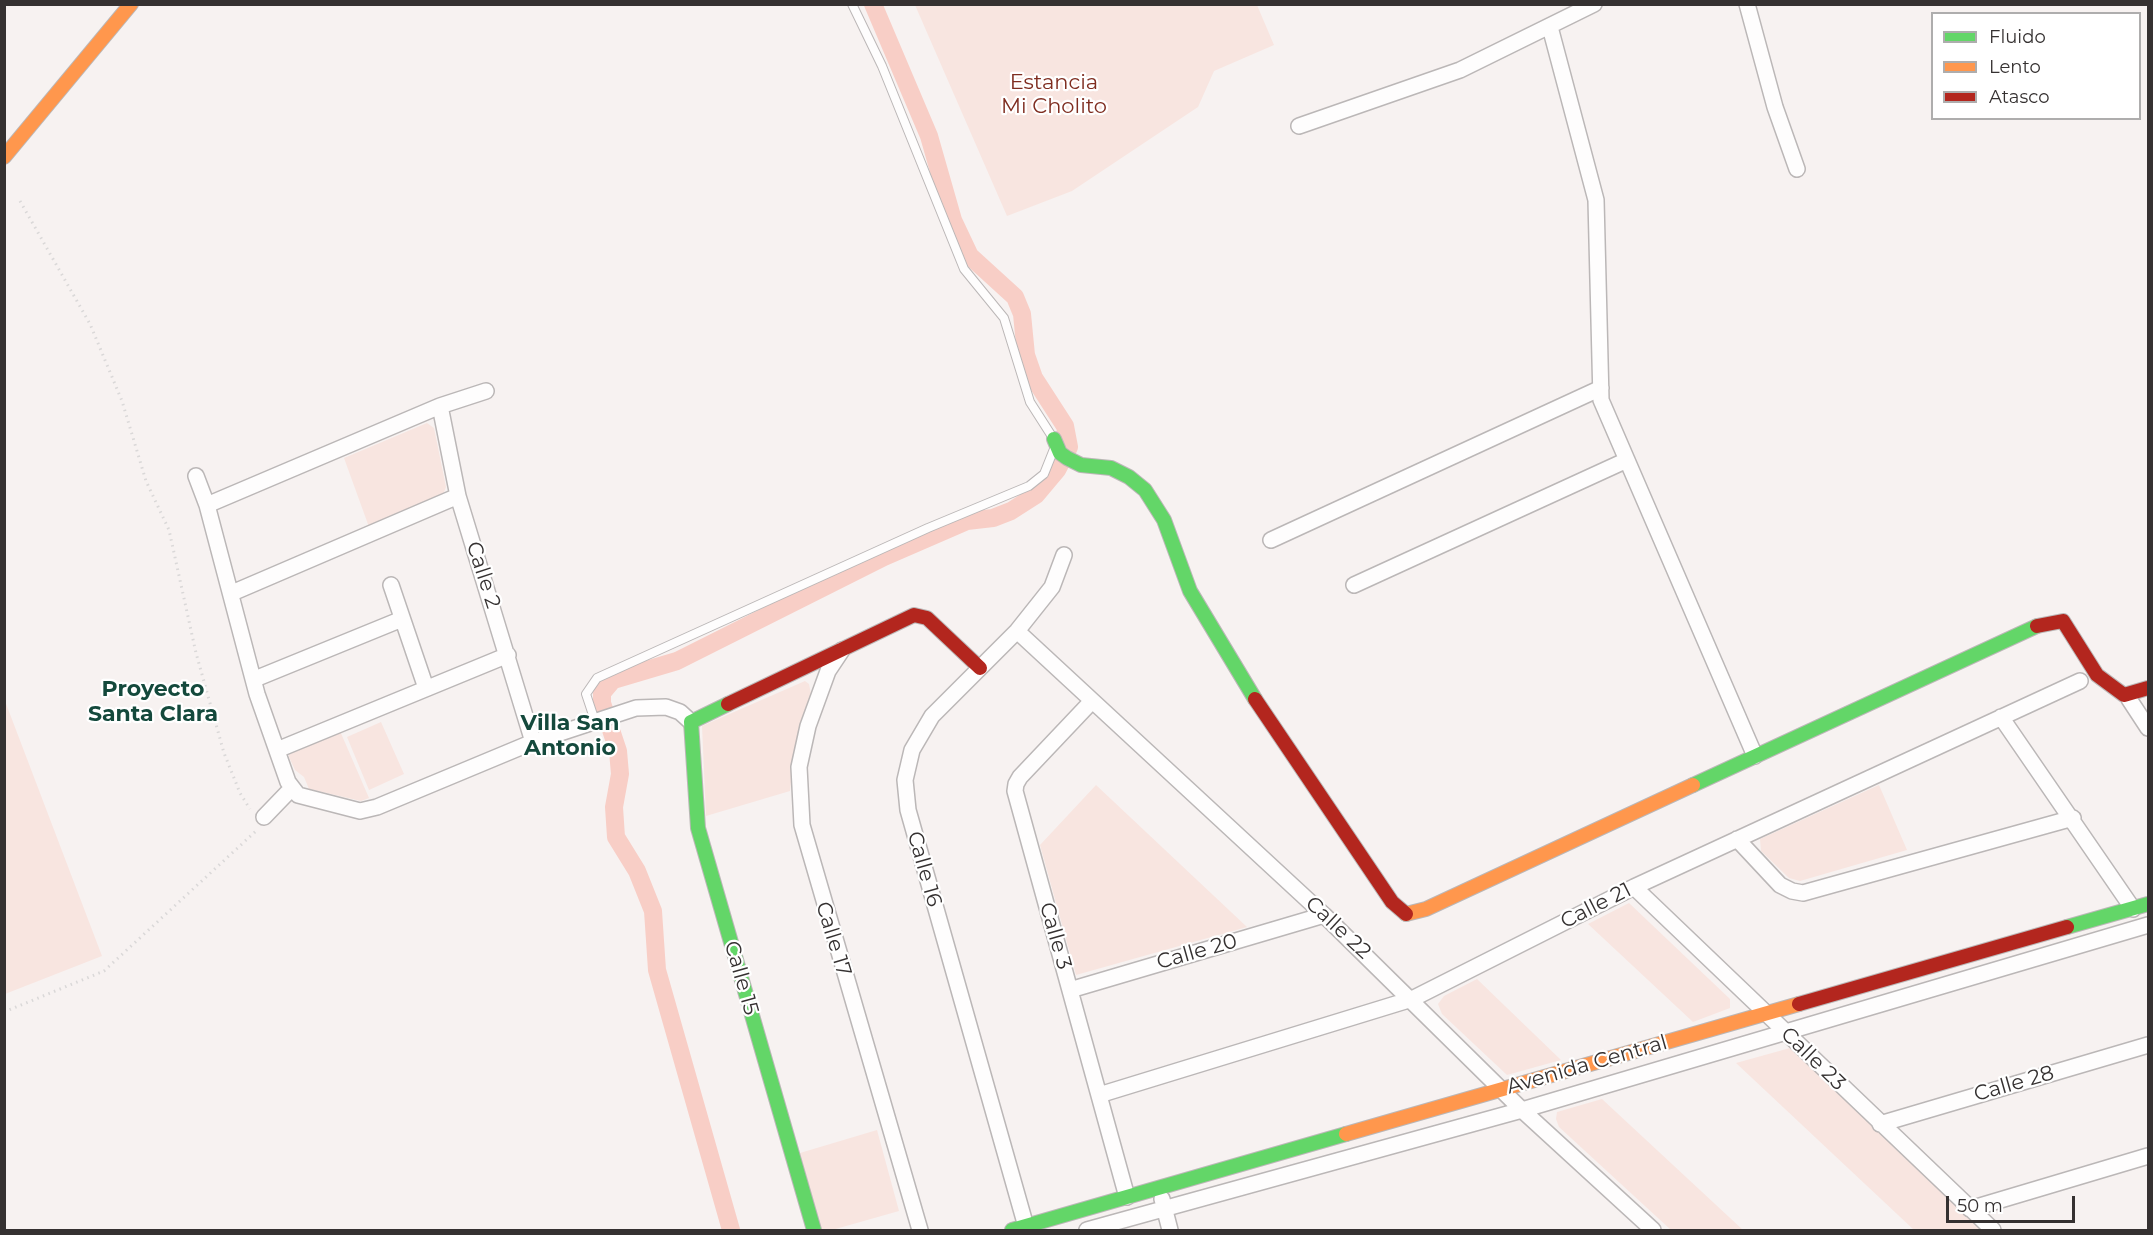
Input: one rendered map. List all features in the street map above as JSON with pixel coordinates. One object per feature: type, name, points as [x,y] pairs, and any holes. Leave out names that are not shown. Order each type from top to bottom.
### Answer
[{"type":"street","points":[[4,157],[131,4]]},
{"type":"street","points":[[1299,126],[1460,69],[1594,4]]},
{"type":"street","points":[[1747,4],[1775,107],[1797,169]]},
{"type":"street","points":[[1550,27],[1596,200],[1601,400],[1755,756]]},
{"type":"street","points":[[1271,540],[1601,388]]},
{"type":"street","points":[[207,505],[440,406],[486,391]]},
{"type":"street","name":"Calle 2","points":[[440,406],[458,496],[533,742]]},
{"type":"street","points":[[1054,439],[1063,455],[1081,465],[1111,468],[1129,477],[1145,490],[1164,520],[1190,591],[1252,694],[1392,902],[1406,914],[1426,909],[2043,623],[2063,621],[2097,675],[2124,695],[2148,688]]},
{"type":"street","points":[[1354,585],[1627,460]]},
{"type":"street","points":[[196,476],[207,505],[277,750],[291,789],[309,799],[360,811],[377,807],[533,742],[602,719],[659,705],[680,712],[691,722],[909,617],[918,615],[934,624],[980,668]]},
{"type":"street","points":[[232,593],[458,496]]},
{"type":"street","name":"Calle 16","points":[[1021,1229],[908,810],[905,790],[907,769],[918,737],[932,716],[1017,631],[1052,587],[1064,555]]},
{"type":"street","points":[[391,585],[426,688]]},
{"type":"street","points":[[255,679],[402,619]]},
{"type":"street","name":"Calle 22","points":[[1017,631],[1324,915],[1412,999],[1522,1110],[1653,1230]]},
{"type":"street","name":"Calle 17","points":[[844,648],[828,671],[807,726],[799,767],[801,825],[920,1230]]},
{"type":"street","points":[[277,750],[508,655]]},
{"type":"street","name":"Calle 21","points":[[1099,1095],[1412,999],[1634,887],[2080,681]]},
{"type":"street","points":[[2129,699],[2148,728]]},
{"type":"street","name":"Calle 3","points":[[1092,701],[1016,784],[1016,797],[1127,1197]]},
{"type":"street","points":[[2001,717],[2073,818],[2133,909]]},
{"type":"street","name":"Calle 15","points":[[691,722],[698,828],[814,1230]]},
{"type":"street","points":[[259,818],[291,789]]},
{"type":"street","points":[[1737,839],[1780,885],[1803,893],[2073,818]]},
{"type":"street","name":"Calle 23","points":[[1634,887],[1993,1230]]},
{"type":"street","name":"Avenida Central","points":[[1021,1229],[2148,904]]},
{"type":"street","name":"Calle 20","points":[[1070,990],[1324,915]]},
{"type":"street","name":"Avenida Central","points":[[1087,1230],[1522,1110],[2148,925]]},
{"type":"street","name":"Calle 28","points":[[1880,1124],[2148,1045]]},
{"type":"street","points":[[1970,1209],[2148,1156]]},
{"type":"street","points":[[1159,1188],[1170,1230]]},
{"type":"lane","points":[[602,719],[586,694],[597,678],[928,528],[1029,486],[1038,481],[1050,466],[1054,439],[1030,402],[1004,318],[964,269],[882,66],[852,4]]},
{"type":"path","points":[[4,1012],[104,971],[259,818],[240,793],[224,753],[196,652],[169,530],[146,481],[122,401],[90,324],[20,201]]},
{"type":"green space","name":"Estancia Mi Cholito","points":[[915,5],[1257,5],[1274,45],[1214,71],[1198,107],[1072,191],[1007,216]]},
{"type":"green space","points":[[427,423],[434,428],[446,487],[443,495],[369,527],[344,458]]},
{"type":"green space","points":[[805,681],[809,684],[811,694],[795,747],[790,791],[706,816],[702,726]]},
{"type":"green space","points":[[5,701],[102,956],[4,994]]},
{"type":"green space","points":[[381,722],[404,774],[369,790],[347,737]]},
{"type":"green space","points":[[340,731],[369,798],[361,801],[309,789],[304,777],[295,770],[289,757],[289,753]]},
{"type":"green space","points":[[1096,785],[1247,927],[1076,975],[1040,845]]},
{"type":"green space","points":[[1879,785],[1907,850],[1800,881],[1789,878],[1761,851],[1760,839]]},
{"type":"green space","points":[[1629,903],[1730,999],[1730,1008],[1693,1022],[1588,924]]},
{"type":"green space","points":[[1477,979],[1561,1060],[1507,1075],[1442,1014],[1438,1004],[1444,996]]},
{"type":"green space","points":[[1790,1048],[1985,1230],[1914,1230],[1736,1063]]},
{"type":"green space","points":[[1602,1099],[1743,1230],[1671,1230],[1559,1127],[1556,1119],[1557,1112]]},
{"type":"green space","points":[[877,1130],[899,1211],[832,1230],[821,1230],[800,1153]]},
{"type":"waterway","points":[[731,1230],[657,970],[653,911],[637,871],[616,837],[614,807],[620,774],[618,751],[602,703],[602,693],[613,680],[677,661],[884,557],[967,521],[993,518],[1011,511],[1036,495],[1057,470],[1069,447],[1065,426],[1034,378],[1026,355],[1022,314],[1015,297],[970,256],[953,220],[929,136],[873,4]]},
{"type":"traffic: fast","points":[[1054,439],[1060,453],[1067,458],[1081,465],[1111,468],[1129,477],[1145,490],[1164,520],[1190,591],[1255,699]]},
{"type":"traffic: fast","points":[[1693,785],[2037,626]]},
{"type":"traffic: fast","points":[[728,704],[691,722],[698,828],[814,1230]]},
{"type":"traffic: fast","points":[[2067,927],[2148,904]]},
{"type":"traffic: fast","points":[[1012,1230],[1346,1134]]},
{"type":"traffic: slow","points":[[4,157],[131,4]]},
{"type":"traffic: slow","points":[[1406,914],[1426,909],[1693,785]]},
{"type":"traffic: slow","points":[[1346,1134],[1799,1004]]},
{"type":"traffic: jam","points":[[728,704],[914,615],[927,618],[980,668]]},
{"type":"traffic: jam","points":[[2037,626],[2063,621],[2097,675],[2124,695],[2148,688]]},
{"type":"traffic: jam","points":[[1255,699],[1392,902],[1406,914]]},
{"type":"traffic: jam","points":[[1799,1004],[2067,927]]},
{"type":"district","name":"Proyecto Santa Clara","points":[[153,702]]},
{"type":"district","name":"Villa San Antonio","points":[[570,736]]}]
